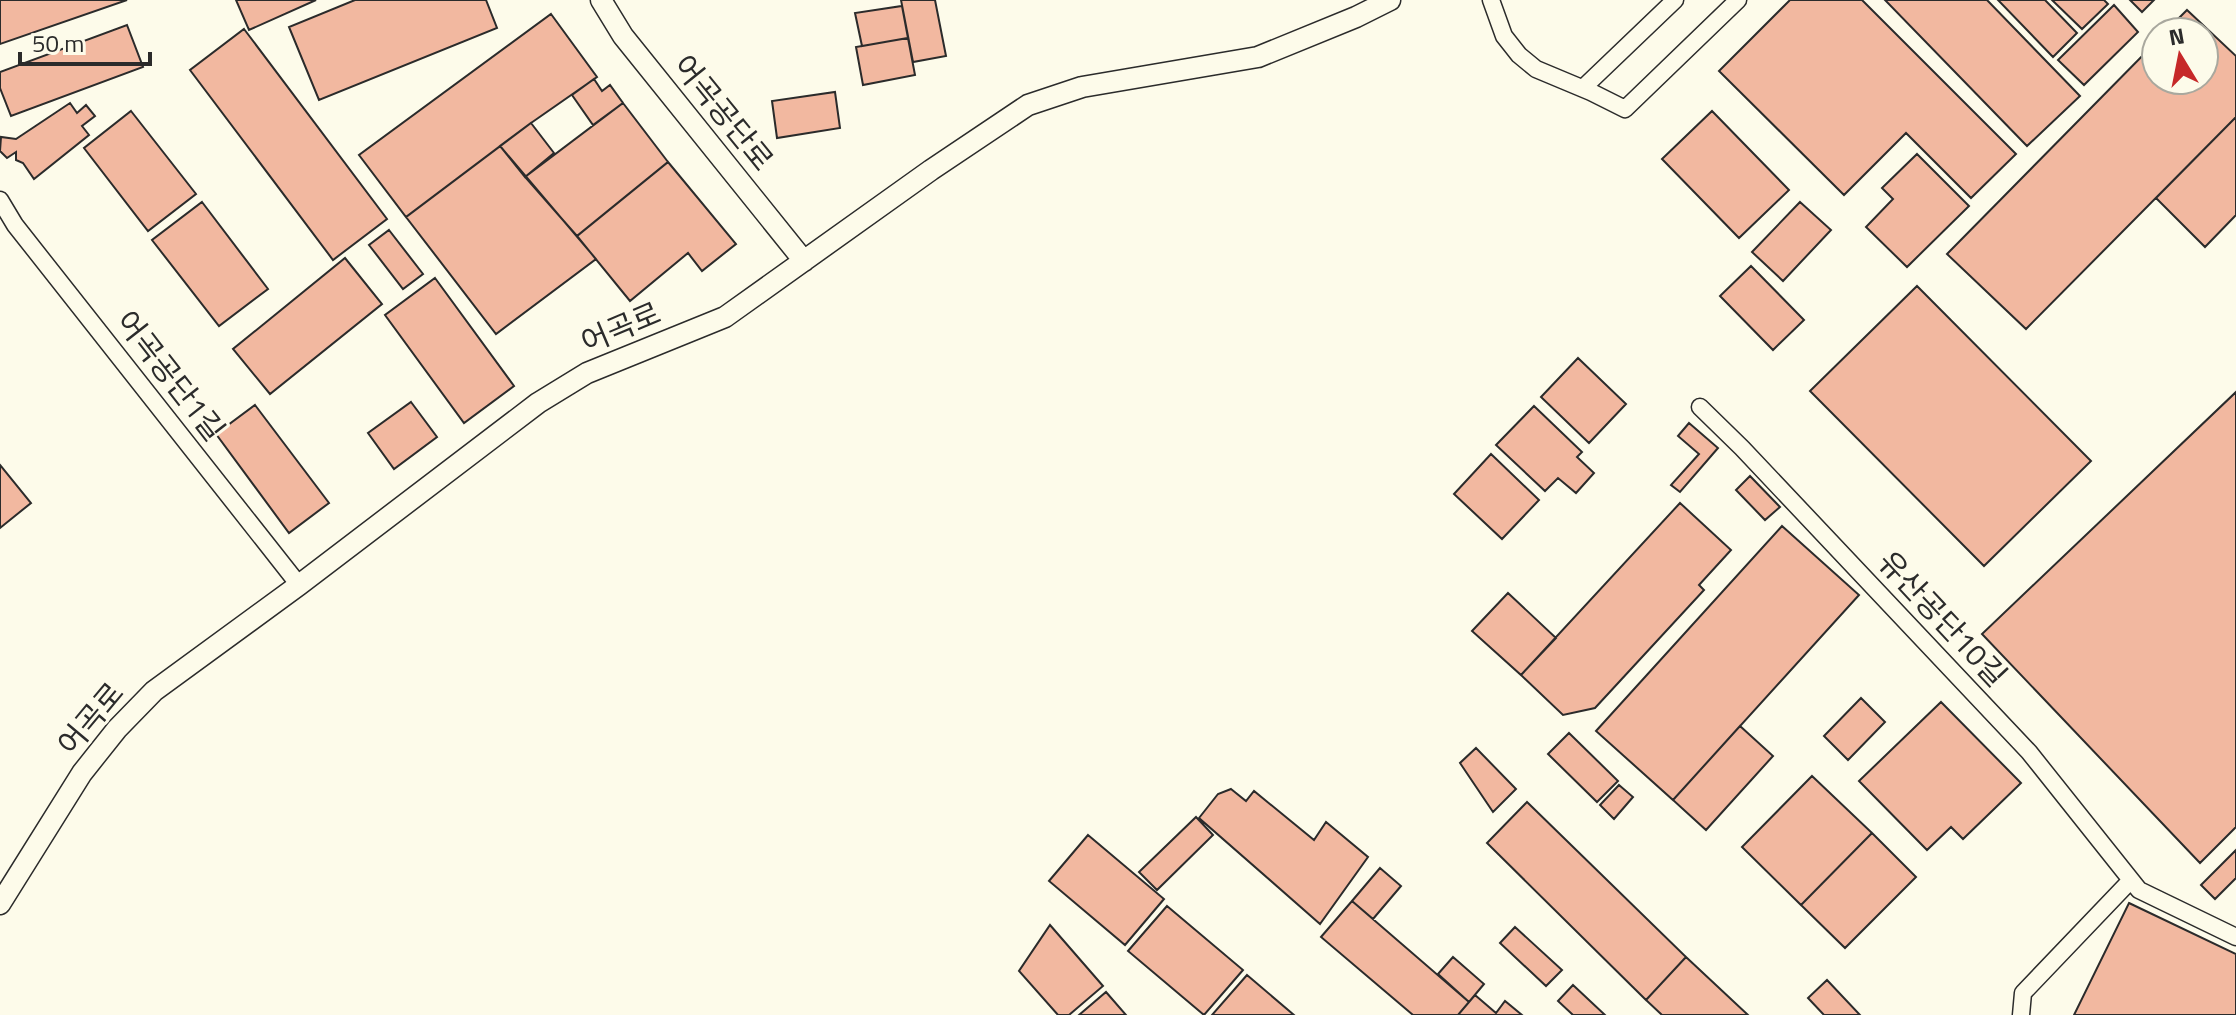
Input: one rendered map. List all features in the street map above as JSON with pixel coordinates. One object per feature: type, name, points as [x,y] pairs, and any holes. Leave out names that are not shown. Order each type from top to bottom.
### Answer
[{"type":"street","name":"어곡공단로","points":[[601,0],[623,36],[804,261]]},
{"type":"street","name":"어곡로","points":[[0,904],[82,773],[117,729],[154,691],[538,403],[587,373],[725,317],[1028,105],[1082,87],[1258,57],[1390,0]]},
{"type":"street","points":[[1491,0],[1504,36],[1519,55],[1536,69],[1625,109],[1738,0]]},
{"type":"street","points":[[1583,88],[1675,0]]},
{"type":"street","name":"어곡공단1길","points":[[0,200],[15,225],[299,585]]},
{"type":"street","name":"유산공단10길","points":[[1700,407],[2029,752],[2139,890],[2236,937]]},
{"type":"street","points":[[2021,1015],[2023,993],[2131,880]]},
{"type":"building","points":[[0,0],[127,0],[0,44]]},
{"type":"building","points":[[236,0],[316,0],[249,30]]},
{"type":"building","points":[[355,0],[486,0],[497,28],[319,100],[289,27]]},
{"type":"building","points":[[901,0],[935,0],[946,56],[913,62]]},
{"type":"building","points":[[1790,0],[1862,0],[2016,154],[1971,198],[1906,133],[1844,195],[1719,71]]},
{"type":"building","points":[[1885,0],[1987,0],[2080,96],[2027,146]]},
{"type":"building","points":[[1998,0],[2045,0],[2077,33],[2053,57]]},
{"type":"building","points":[[2052,0],[2104,0],[2108,4],[2082,29]]},
{"type":"building","points":[[2130,0],[2154,0],[2142,12]]},
{"type":"building","points":[[2114,5],[2138,32],[2084,85],[2058,60]]},
{"type":"building","points":[[902,6],[908,38],[862,46],[855,13]]},
{"type":"building","points":[[551,14],[597,77],[406,217],[359,155]]},
{"type":"building","points":[[127,25],[143,67],[11,116],[0,88],[0,72]]},
{"type":"building","points":[[244,29],[387,219],[333,260],[190,70]]},
{"type":"building","points":[[908,38],[915,75],[863,85],[856,47]]},
{"type":"building","points":[[2220,41],[2236,56],[2236,117],[2026,329],[1947,254],[2140,58],[2140,96],[2220,96]]},
{"type":"building","points":[[594,79],[602,91],[610,85],[623,103],[593,125],[572,95]]},
{"type":"building","points":[[835,92],[840,128],[777,138],[772,101]]},
{"type":"building","points":[[70,103],[77,113],[86,105],[95,116],[82,126],[89,135],[34,179],[23,163],[16,160],[16,152],[7,158],[0,151],[1,137],[16,139]]},
{"type":"building","points":[[623,103],[668,162],[577,236],[525,177]]},
{"type":"building","points":[[131,111],[196,194],[148,231],[84,148]]},
{"type":"building","points":[[1712,111],[1789,190],[1739,238],[1662,159]]},
{"type":"building","points":[[2236,117],[2236,215],[2205,247],[2156,198]]},
{"type":"building","points":[[531,123],[554,153],[525,177],[500,146]]},
{"type":"building","points":[[500,146],[596,259],[496,334],[406,217]]},
{"type":"building","points":[[1917,154],[1969,206],[1907,267],[1866,227],[1893,199],[1882,188]]},
{"type":"building","points":[[668,162],[736,244],[702,271],[688,253],[630,301],[577,236]]},
{"type":"building","points":[[202,202],[268,289],[219,326],[152,240]]},
{"type":"building","points":[[1800,202],[1831,230],[1783,281],[1752,252]]},
{"type":"building","points":[[389,230],[423,274],[403,289],[369,245]]},
{"type":"building","points":[[345,258],[382,304],[270,394],[233,349]]},
{"type":"building","points":[[1751,266],[1804,320],[1773,350],[1720,296]]},
{"type":"building","points":[[435,278],[514,386],[464,423],[385,315]]},
{"type":"building","points":[[1917,286],[2091,461],[1984,566],[1810,391]]},
{"type":"building","points":[[1578,358],[1626,404],[1589,443],[1541,397]]},
{"type":"building","points":[[2236,392],[2236,827],[2200,863],[1982,634]]},
{"type":"building","points":[[411,402],[437,437],[394,469],[368,433]]},
{"type":"building","points":[[255,405],[329,503],[289,533],[216,434]]},
{"type":"building","points":[[1534,406],[1582,452],[1577,457],[1594,473],[1576,493],[1558,478],[1545,491],[1496,445]]},
{"type":"building","points":[[1689,423],[1718,448],[1680,492],[1671,485],[1699,454],[1678,436]]},
{"type":"building","points":[[1491,454],[1539,500],[1502,539],[1454,494]]},
{"type":"building","points":[[0,465],[31,503],[0,528]]},
{"type":"building","points":[[1750,476],[1780,507],[1765,520],[1736,490]]},
{"type":"building","points":[[1680,503],[1731,550],[1699,585],[1704,590],[1595,708],[1563,715],[1521,675]]},
{"type":"building","points":[[1782,526],[1859,595],[1673,800],[1596,731]]},
{"type":"building","points":[[1508,593],[1556,638],[1521,675],[1472,631]]},
{"type":"building","points":[[1861,698],[1885,722],[1848,760],[1824,736]]},
{"type":"building","points":[[1941,702],[2021,783],[1963,839],[1951,827],[1927,850],[1859,781]]},
{"type":"building","points":[[1740,726],[1773,756],[1706,830],[1673,800]]},
{"type":"building","points":[[1569,733],[1618,781],[1597,802],[1548,754]]},
{"type":"building","points":[[1476,748],[1516,789],[1493,812],[1460,763]]},
{"type":"building","points":[[1812,776],[1872,833],[1801,905],[1742,847]]},
{"type":"building","points":[[1619,785],[1633,797],[1614,819],[1600,805]]},
{"type":"building","points":[[1231,789],[1246,801],[1254,791],[1314,840],[1326,822],[1368,857],[1320,924],[1199,818],[1218,794]]},
{"type":"building","points":[[1527,802],[1686,957],[1646,1000],[1487,843]]},
{"type":"building","points":[[1196,817],[1213,835],[1157,890],[1139,872]]},
{"type":"building","points":[[1872,833],[1916,877],[1845,948],[1801,905]]},
{"type":"building","points":[[1088,835],[1164,899],[1125,945],[1049,881]]},
{"type":"building","points":[[2236,850],[2236,878],[2215,899],[2201,885]]},
{"type":"building","points":[[1380,868],[1401,886],[1373,919],[1352,901]]},
{"type":"building","points":[[1352,901],[1469,1002],[1458,1015],[1413,1015],[1321,937]]},
{"type":"building","points":[[2129,903],[2236,954],[2236,1015],[2074,1015]]},
{"type":"building","points":[[1167,906],[1243,970],[1204,1015],[1128,951]]},
{"type":"building","points":[[1050,925],[1103,986],[1069,1015],[1058,1015],[1019,971]]},
{"type":"building","points":[[1515,927],[1562,970],[1546,986],[1500,943]]},
{"type":"building","points":[[1453,957],[1484,984],[1469,1002],[1438,974]]},
{"type":"building","points":[[1686,957],[1748,1015],[1662,1015],[1646,1000]]},
{"type":"building","points":[[1247,975],[1294,1015],[1212,1015]]},
{"type":"building","points":[[1827,980],[1860,1015],[1824,1015],[1808,998]]},
{"type":"building","points":[[1573,985],[1605,1015],[1573,1015],[1558,1001]]},
{"type":"building","points":[[1106,992],[1126,1015],[1079,1015]]},
{"type":"building","points":[[1475,995],[1496,1013],[1505,1001],[1522,1015],[1458,1015]]}]
